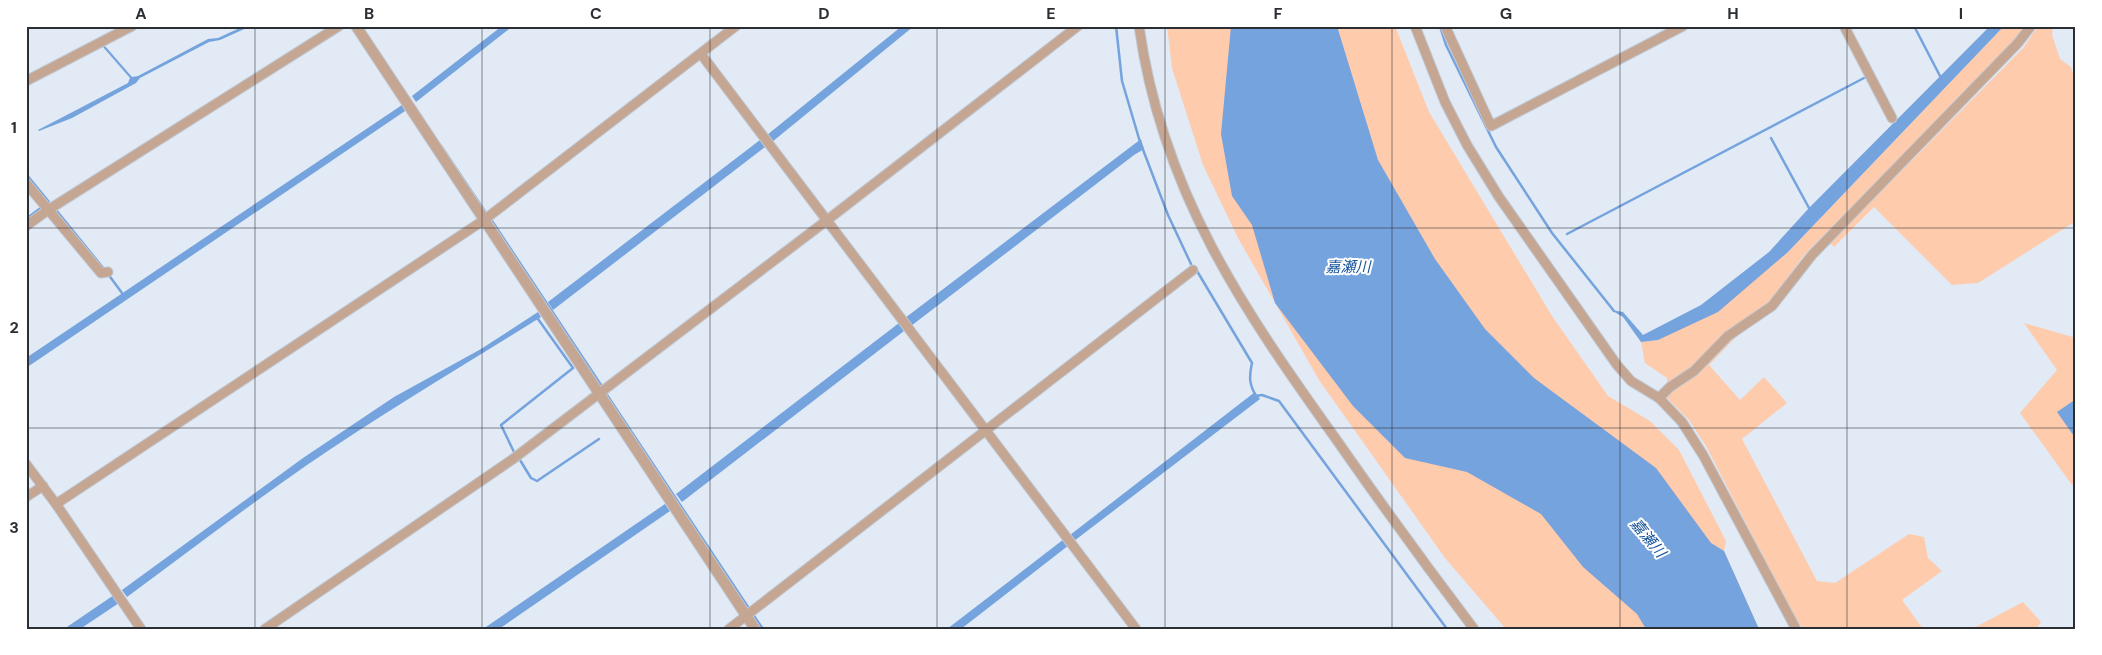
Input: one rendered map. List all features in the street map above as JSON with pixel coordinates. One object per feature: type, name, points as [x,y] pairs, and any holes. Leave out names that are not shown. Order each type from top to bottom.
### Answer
[{"type":"street","points":[[26,81],[132,26]]},
{"type":"street","points":[[26,226],[48,210],[339,26]]},
{"type":"street","points":[[356,26],[598,395],[755,629]]},
{"type":"street","points":[[56,504],[484,220],[736,26]]},
{"type":"street","points":[[265,629],[497,470],[826,221],[1078,26]]},
{"type":"street","points":[[1139,26],[1152,97],[1162,130],[1178,178],[1212,249],[1253,318],[1305,396],[1474,629]]},
{"type":"street","points":[[1416,26],[1445,102],[1467,145],[1499,197],[1617,366],[1631,381],[1658,398],[1682,422],[1703,455],[1796,629]]},
{"type":"street","points":[[1445,26],[1491,126],[1683,26]]},
{"type":"street","points":[[1844,26],[1892,118]]},
{"type":"street","points":[[1658,398],[1670,387],[1694,371],[1728,336],[1772,306],[1812,255],[2018,42],[2031,26]]},
{"type":"street","points":[[701,54],[1136,629]]},
{"type":"street","points":[[26,184],[105,272]]},
{"type":"street","points":[[729,629],[1193,270]]},
{"type":"street","points":[[26,464],[56,504],[141,629]]},
{"type":"street","points":[[26,496],[43,486]]},
{"type":"shaded area","points":[[1167,26],[1240,26],[1483,457],[1678,629],[1506,629],[1445,558],[1319,380],[1238,238],[1203,165],[1172,68]]},
{"type":"shaded area","points":[[1311,26],[1395,26],[1429,112],[1552,316],[1608,396],[1650,421],[1679,450],[1726,541],[1724,551],[1759,629],[1420,343]]},
{"type":"shaded area","points":[[2004,26],[2027,26],[2014,42],[1805,254],[1769,303],[1770,312],[1735,338],[1709,365],[1740,400],[1764,377],[1787,403],[1742,439],[1817,581],[1835,583],[1909,534],[1924,537],[1928,558],[1942,571],[1902,600],[1923,629],[1803,629],[1794,616],[1706,446],[1689,420],[1667,398],[1667,378],[1645,363],[1641,342],[1658,340],[1788,252]]},
{"type":"shaded area","points":[[2038,26],[2053,26],[2052,35],[2060,59],[2071,67],[2076,83],[2076,221],[1978,283],[1952,285],[1874,207],[1834,247],[1830,243],[2024,47]]},
{"type":"shaded area","points":[[2024,323],[2076,338],[2076,483],[2072,485],[2020,413],[2057,370]]},
{"type":"shaded area","points":[[2023,602],[2041,622],[2036,629],[1972,629]]},
{"type":"water","points":[[244,26],[251,26],[220,40],[209,42],[140,78],[136,83],[72,118],[38,130],[128,83],[130,78],[103,47],[105,46],[132,77],[138,76],[208,39],[218,38]]},
{"type":"water","points":[[502,26],[513,26],[416,102],[412,96]]},
{"type":"water","points":[[902,26],[914,26],[772,142],[767,135]]},
{"type":"water","name":"嘉瀬川","points":[[1231,26],[1337,26],[1378,160],[1435,259],[1485,329],[1534,378],[1656,468],[1711,543],[1724,551],[1759,629],[1646,629],[1637,614],[1583,567],[1541,514],[1467,472],[1405,458],[1353,406],[1275,303],[1252,225],[1232,196],[1221,134]]},
{"type":"water","points":[[1990,26],[2004,26],[1788,252],[1718,312],[1658,340],[1641,342],[1623,317],[1611,310],[1623,312],[1643,335],[1701,305],[1769,252],[1809,208]]},
{"type":"water","points":[[402,105],[405,111],[26,368],[26,358]]},
{"type":"water","points":[[1141,139],[1144,149],[911,326],[905,318]]},
{"type":"water","points":[[760,140],[765,147],[553,310],[548,302]]},
{"type":"water","points":[[538,312],[541,317],[394,408],[307,465],[127,597],[122,590],[303,458],[394,397],[481,349]]},
{"type":"water","points":[[899,323],[904,331],[682,502],[676,494]]},
{"type":"water","points":[[1255,392],[1260,399],[1074,541],[1070,535]]},
{"type":"water","points":[[2076,399],[2076,439],[2057,412]]},
{"type":"water","points":[[665,504],[670,511],[499,629],[483,629]]},
{"type":"water","points":[[1064,539],[1069,545],[961,629],[947,629]]},
{"type":"water","points":[[114,595],[119,603],[80,629],[64,629]]},
{"type":"waterway","points":[[1116,26],[1122,81],[1140,142]]},
{"type":"waterway","points":[[1440,26],[1446,45],[1496,147],[1552,233],[1614,311]]},
{"type":"waterway","points":[[1914,26],[1940,76]]},
{"type":"waterway","points":[[1567,234],[1864,78]]},
{"type":"waterway","points":[[1771,138],[1809,208]]},
{"type":"waterway","points":[[441,146],[486,213]]},
{"type":"waterway","points":[[1142,147],[1168,215],[1191,264]]},
{"type":"waterway","points":[[26,174],[49,202]]},
{"type":"waterway","points":[[26,219],[42,207]]},
{"type":"waterway","points":[[56,210],[104,269]]},
{"type":"waterway","points":[[492,221],[603,388]]},
{"type":"waterway","points":[[1197,271],[1252,363],[1250,380],[1256,396],[1262,395],[1279,401],[1447,629]]},
{"type":"waterway","points":[[108,274],[122,293]]},
{"type":"waterway","points":[[514,452],[501,425],[573,368],[538,319]]},
{"type":"waterway","points":[[607,395],[750,610]]},
{"type":"waterway","points":[[520,460],[531,478],[537,481],[599,439]]},
{"type":"waterway","points":[[754,616],[763,629]]}]
